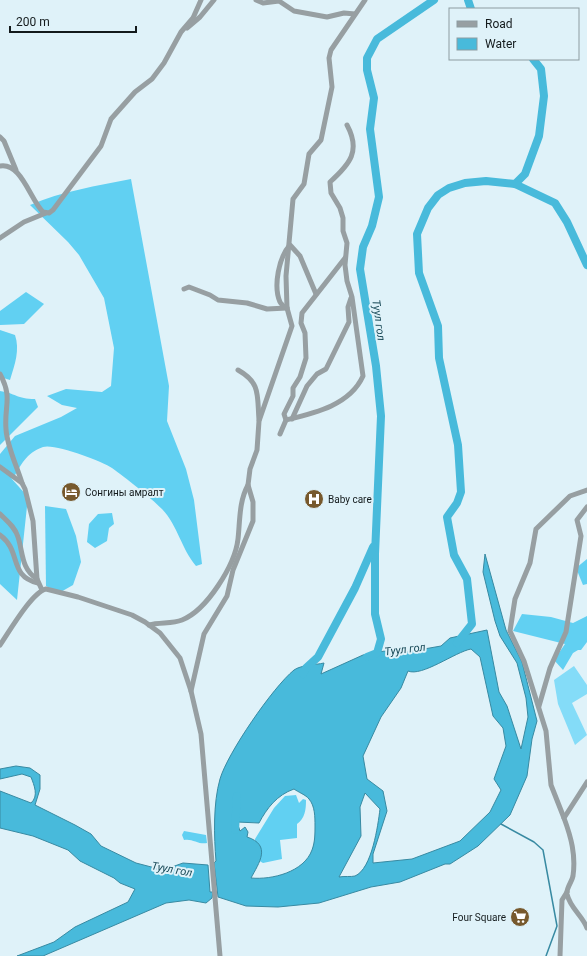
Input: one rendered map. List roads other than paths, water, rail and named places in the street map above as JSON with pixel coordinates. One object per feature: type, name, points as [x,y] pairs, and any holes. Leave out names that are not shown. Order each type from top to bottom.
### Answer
[{"type":"street","points":[[0,238],[24,222],[53,210],[101,146],[111,119],[135,92],[152,79],[164,63],[181,32],[193,18],[201,0]]},
{"type":"street","points":[[181,32],[200,17],[214,0]]},
{"type":"street","points":[[256,0],[263,3],[280,1],[291,10],[327,17],[344,13],[355,14]]},
{"type":"street","points":[[259,421],[292,326],[287,308],[286,276],[293,199],[304,184],[308,154],[321,140],[332,87],[329,58],[331,50],[366,0]]},
{"type":"street","points":[[286,420],[323,410],[343,399],[359,385],[363,376],[352,297],[347,281],[347,243],[343,218],[340,208],[331,193],[330,182],[341,172],[354,152],[352,134],[348,125]]},
{"type":"street","points":[[0,137],[4,140],[16,171],[41,210],[46,213]]},
{"type":"street","points":[[0,166],[7,165],[16,171]]},
{"type":"street","points":[[290,245],[300,256],[316,294]]},
{"type":"street","points":[[287,308],[280,302],[278,280],[280,260],[284,251],[290,245]]},
{"type":"street","points":[[280,434],[286,420],[284,414],[293,396],[292,388],[300,378],[306,358],[305,333],[301,323],[302,313],[346,257]]},
{"type":"street","points":[[184,289],[190,287],[195,288],[218,300],[248,302],[267,309],[287,308]]},
{"type":"street","points":[[292,419],[307,386],[317,374],[326,369],[350,322],[348,307],[352,297]]},
{"type":"street","points":[[149,625],[174,622],[188,618],[205,603],[220,583],[236,551],[242,501],[248,485],[250,469],[257,450],[259,421],[255,383],[248,375],[238,370]]},
{"type":"street","points":[[0,374],[5,385],[8,399],[7,434],[28,500],[33,521],[37,581]]},
{"type":"street","points":[[0,467],[22,483]]},
{"type":"street","points":[[191,691],[204,634],[227,596],[235,564],[253,521],[253,502],[248,485]]},
{"type":"street","points":[[560,956],[562,900],[572,877],[574,848],[552,785],[546,731],[524,661],[510,631],[515,599],[530,563],[536,529],[570,496],[587,490]]},
{"type":"street","points":[[538,707],[550,668],[566,632],[581,536],[577,520],[587,507]]},
{"type":"street","points":[[0,514],[14,528],[18,536],[21,554],[26,568],[37,581],[42,590]]},
{"type":"street","points":[[0,535],[13,550],[18,569],[22,576],[37,581]]},
{"type":"street","points":[[0,645],[34,597],[42,590],[46,589],[78,597],[132,615],[160,633],[180,658],[191,691],[201,734],[220,956]]},
{"type":"street","points":[[564,818],[587,782]]},
{"type":"street","points":[[566,892],[571,906],[587,928]]},
{"type":"water","points":[[485,554],[506,630],[522,662],[537,721],[532,739],[527,776],[510,815],[478,846],[450,864],[445,864],[400,882],[371,887],[319,903],[278,907],[246,906],[218,897],[214,863],[216,861],[216,799],[220,779],[224,768],[241,738],[263,705],[285,679],[297,668],[324,663],[321,674],[363,655],[390,650],[390,655],[441,646],[450,638],[487,630],[499,692],[507,706],[521,749],[528,717],[526,698],[517,663],[500,636],[483,572]],"holes":[[[471,649],[480,657],[493,716],[503,728],[506,746],[494,779],[501,790],[490,812],[460,841],[412,859],[373,863],[373,854],[387,811],[383,791],[367,779],[363,756],[381,717],[401,688],[408,671],[422,671]],[[294,789],[304,795],[308,798],[314,808],[315,829],[312,850],[308,858],[295,869],[268,878],[251,878],[260,861],[261,850],[255,840],[247,837],[248,832],[245,827],[240,831],[237,822],[259,823],[265,812],[273,803]],[[365,793],[380,809],[373,846],[366,865],[361,872],[355,876],[339,877],[361,836],[360,807]]]},
{"type":"water","points":[[16,766],[30,768],[40,775],[40,789],[35,805],[91,834],[101,846],[136,863],[159,869],[169,868],[183,863],[208,865],[210,892],[213,892],[212,898],[206,903],[189,900],[166,903],[43,956],[17,956],[54,942],[75,927],[128,902],[135,889],[120,883],[114,878],[80,861],[68,850],[33,836],[0,828],[0,791],[31,803],[35,797],[35,790],[31,777],[22,774],[0,779],[0,769]]},
{"type":"waterway","name":"Туул гол","points":[[367,657],[377,653],[381,639],[375,614],[375,554],[381,416],[376,366],[360,269],[363,247],[372,226],[379,197],[370,129],[374,98],[367,70],[367,58],[377,39],[434,0]]},
{"type":"waterway","name":"Туул гол","points":[[468,0],[471,8]]},
{"type":"waterway","name":"Туул гол","points":[[515,184],[525,174],[539,136],[544,96],[541,69],[534,60]]},
{"type":"waterway","name":"Туул гол","points":[[457,643],[472,624],[467,579],[454,555],[447,517],[457,503],[461,492],[458,445],[439,358],[438,326],[419,273],[417,234],[428,208],[438,195],[449,188],[465,183],[486,181],[515,184],[555,203],[567,222],[587,265]]},
{"type":"waterway","points":[[303,674],[306,668],[318,657],[355,588],[373,547]]},
{"type":"waterway","name":"Туул гол","points":[[235,830],[237,796]]},
{"type":"waterway","points":[[501,824],[534,842],[543,850],[557,926],[546,956]]},
{"type":"place","name":"Сонгины амралт","points":[[71,492]]},
{"type":"place","name":"Baby care","points":[[314,499]]},
{"type":"place","name":"Four Square","points":[[520,917]]}]
